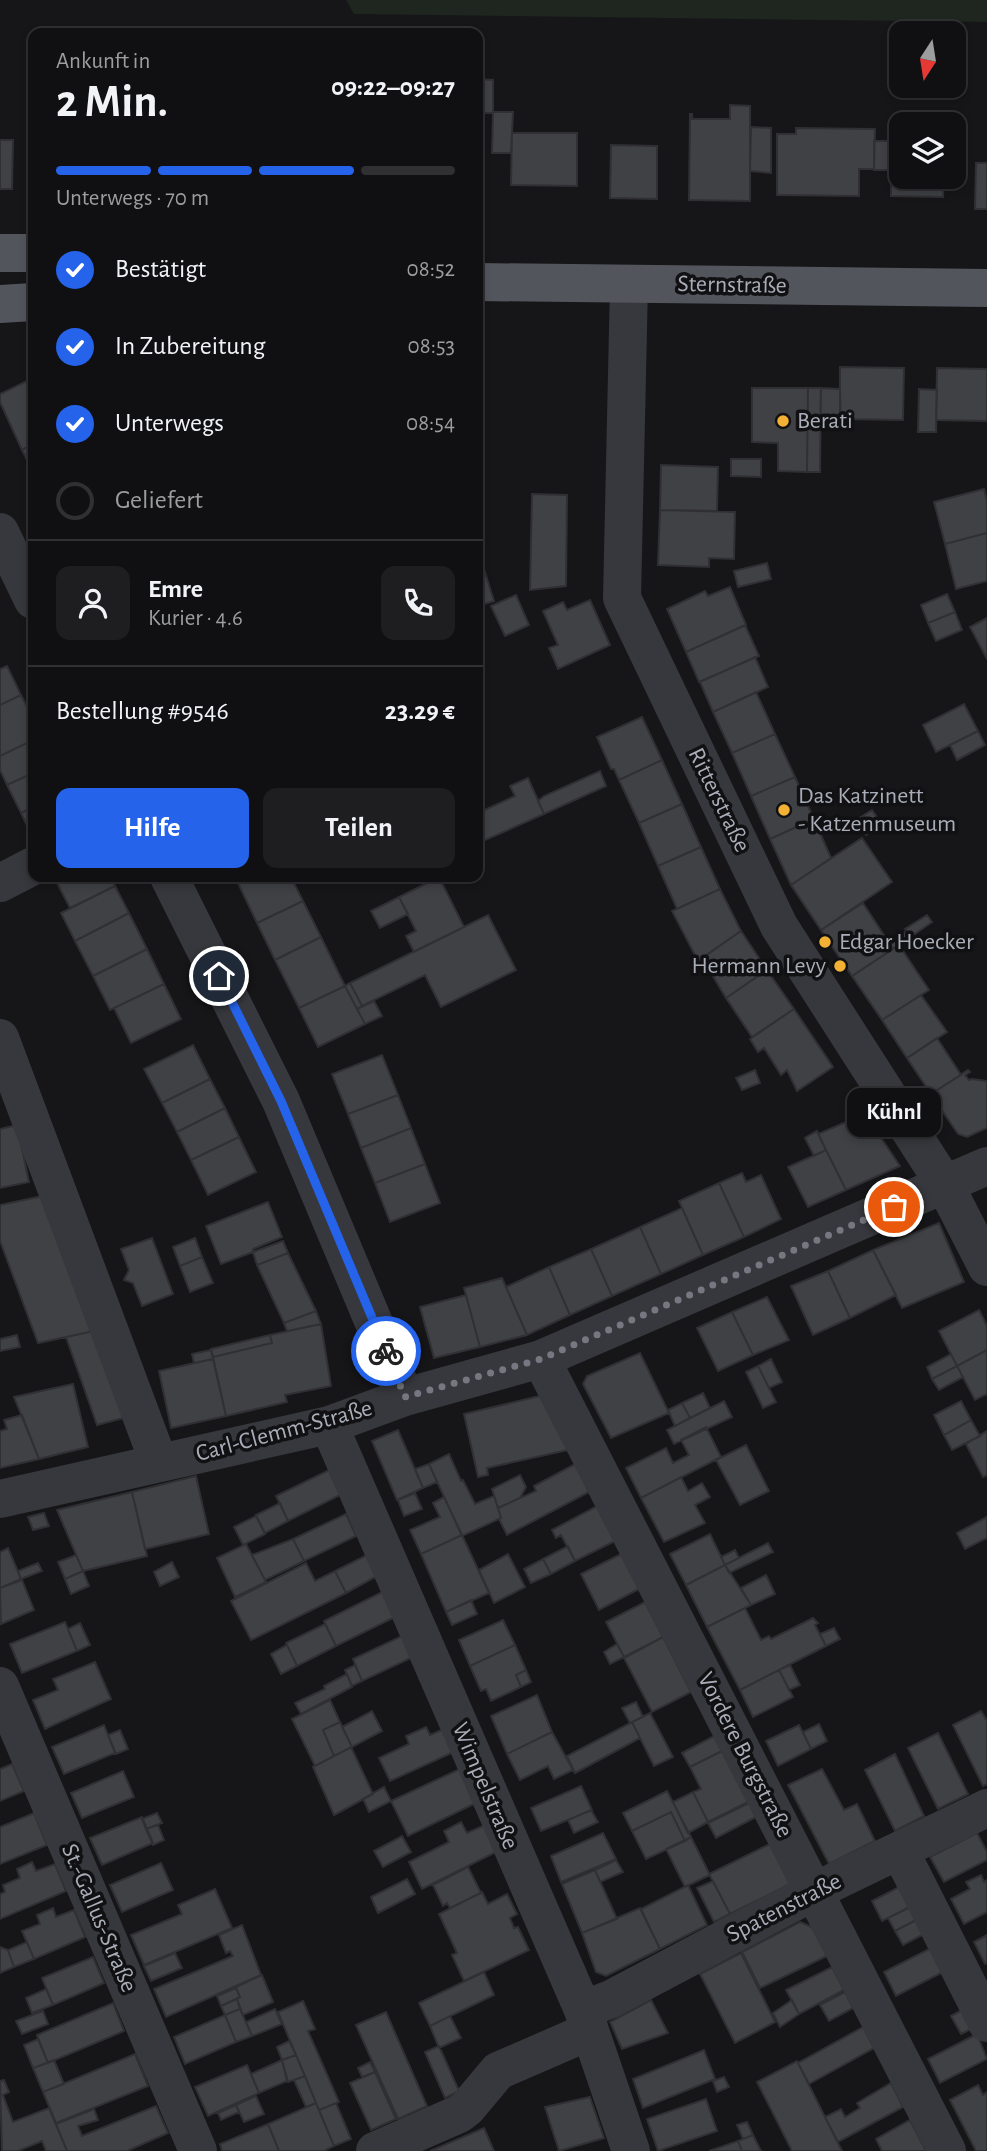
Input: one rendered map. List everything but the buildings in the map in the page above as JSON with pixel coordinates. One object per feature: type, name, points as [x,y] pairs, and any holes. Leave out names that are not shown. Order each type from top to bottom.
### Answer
[{"type":"main road","points":[[0,253],[28,253]]},
{"type":"main road","name":"Sternstraße","points":[[483,282],[987,288]]},
{"type":"main road","points":[[0,304],[28,302]]},
{"type":"street","name":"Ritterstraße","points":[[629,284],[622,598],[779,926],[945,1185],[987,1267]]},
{"type":"street","points":[[0,532],[28,590]]},
{"type":"street","points":[[0,883],[28,869]]},
{"type":"street","points":[[172,882],[281,1101],[405,1397]]},
{"type":"street","points":[[0,1038],[159,1463]]},
{"type":"street","name":"Carl-Clemm-Straße","points":[[0,1499],[329,1424],[405,1397],[541,1359],[987,1166]]},
{"type":"street","name":"Vordere Burgstraße","points":[[541,1359],[947,2151]]},
{"type":"street","name":"Wimpelstraße","points":[[329,1424],[586,2021],[631,2151]]},
{"type":"street","name":"St.-Gallus-Straße","points":[[0,1686],[198,2151]]},
{"type":"street","name":"Spatenstraße","points":[[375,2151],[459,2114],[498,2071],[586,2021],[611,1999],[815,1891],[987,1808]]},
{"type":"street","points":[[900,1851],[987,2023]]},
{"type":"shaded area","points":[[346,0],[987,0],[987,22],[354,14]]},
{"type":"way so far","points":[[386,1351],[405,1397],[541,1359],[894,1207]]},
{"type":"place","name":"Berati","points":[[783,421]]},
{"type":"place","name":"Das Katzinett - Katzenmuseum","points":[[784,810]]},
{"type":"place","name":"Edgar Hoecker","points":[[825,942]]},
{"type":"place","name":"Hermann Levy","points":[[840,966]]},
{"type":"place","name":"Kühnl","points":[[894,1207]]},
{"type":"route","points":[[219,976],[281,1101],[386,1351]]}]
